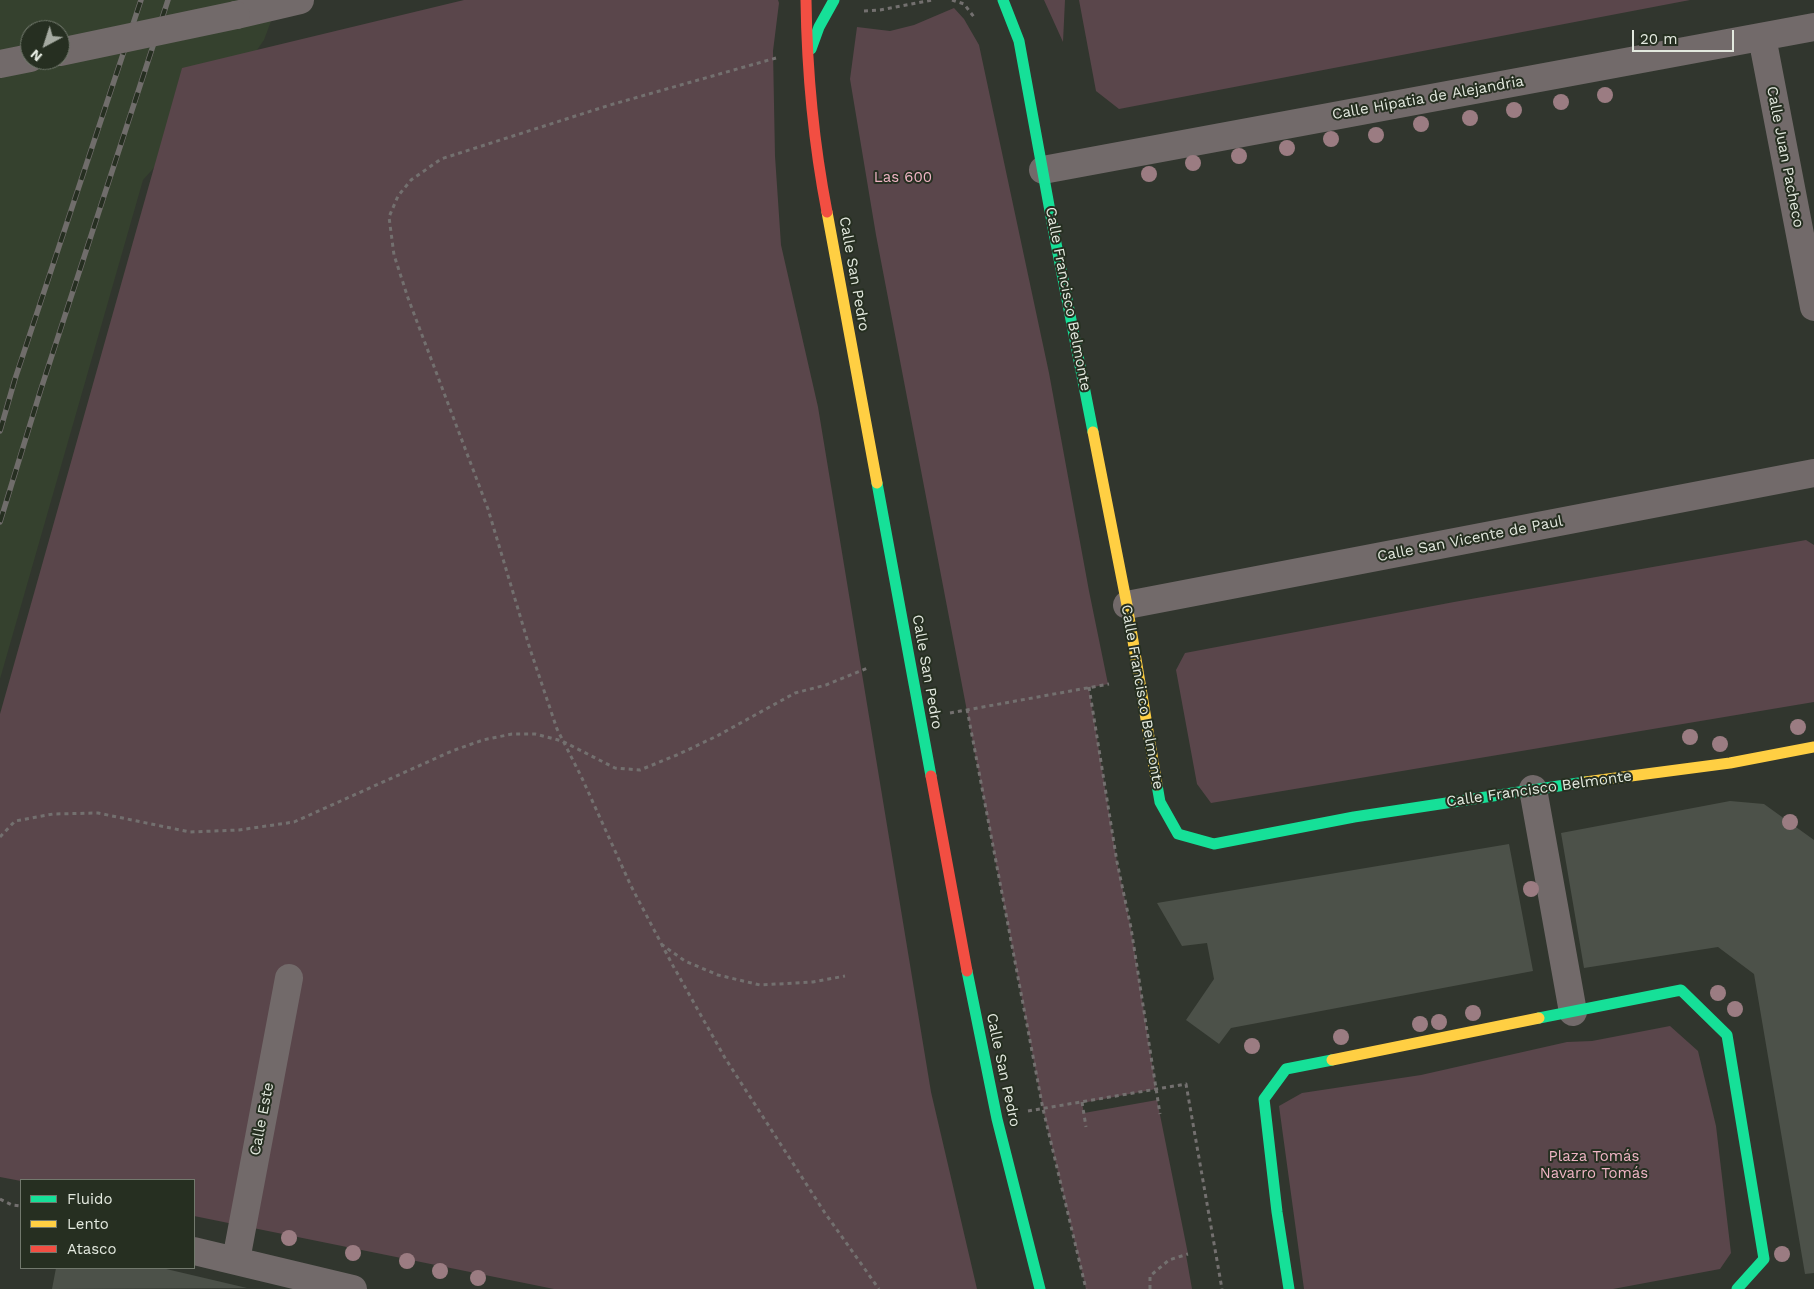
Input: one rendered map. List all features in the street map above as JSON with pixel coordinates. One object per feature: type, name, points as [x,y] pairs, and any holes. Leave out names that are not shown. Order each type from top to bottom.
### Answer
[{"type":"street","points":[[70,50],[300,0]]},
{"type":"street","name":"Calle San Pedro","points":[[806,0],[807,57],[813,129],[825,202],[973,998],[997,1118],[1040,1289]]},
{"type":"street","points":[[807,57],[819,27],[834,0]]},
{"type":"street","name":"Calle Francisco Belmonte","points":[[1001,4],[1019,41],[1042,170],[1127,605],[1160,802],[1178,834],[1214,844],[1354,817],[1533,789],[1730,763],[1814,747]]},
{"type":"street","name":"Calle Hipatia de Alejandria","points":[[1042,170],[1814,27]]},
{"type":"street","name":"Calle Juan Pacheco","points":[[1762,37],[1814,307]]},
{"type":"street","points":[[0,64],[20,60]]},
{"type":"street","name":"Calle San Vicente de Paul","points":[[1127,605],[1814,473]]},
{"type":"street","points":[[1533,789],[1573,1012]]},
{"type":"street","name":"Calle Este","points":[[236,1260],[289,978]]},
{"type":"street","points":[[1289,1289],[1277,1212],[1264,1099],[1286,1070],[1681,990],[1727,1035],[1764,1259],[1737,1289]]},
{"type":"street","points":[[195,1251],[350,1289]]},
{"type":"path","points":[[859,11],[880,10],[932,0]]},
{"type":"path","points":[[778,58],[610,105],[441,159],[411,180],[398,196],[389,217],[394,254],[408,298],[488,509],[530,649],[562,741],[581,776],[631,886],[725,1058],[810,1191],[879,1289]]},
{"type":"path","points":[[0,837],[15,821],[53,814],[98,814],[190,832],[239,830],[294,822],[452,751],[483,740],[512,734],[535,734],[562,741],[615,768],[640,770],[717,736],[795,693],[826,684],[868,668]]},
{"type":"path","points":[[946,714],[1114,683]]},
{"type":"path","points":[[1089,687],[1117,862],[1131,928],[1160,1114]]},
{"type":"path","points":[[967,710],[1043,1109],[1086,1289]]},
{"type":"path","points":[[661,944],[684,960],[718,974],[760,985],[813,982],[845,976]]},
{"type":"path","points":[[1028,1111],[1186,1084],[1222,1289]]},
{"type":"path","points":[[1026,1101],[1030,1120]]},
{"type":"path","points":[[1082,1102],[1086,1127]]},
{"type":"path","points":[[0,1198],[20,1206]]},
{"type":"path","points":[[1150,1289],[1150,1276],[1169,1260],[1188,1254]]},
{"type":"shaded area","points":[[0,0],[279,0],[264,40],[250,60],[143,180],[0,679]]},
{"type":"green space","points":[[464,0],[778,0],[773,51],[775,156],[781,245],[818,407],[931,1092],[977,1289],[554,1289],[195,1216],[195,1179],[20,1179],[20,1181],[0,1177],[0,714],[182,68]]},
{"type":"green space","points":[[1044,0],[1065,0],[1063,42]]},
{"type":"green space","points":[[1079,0],[1690,0],[1119,109],[1096,91]]},
{"type":"green space","name":"Las 600","points":[[954,8],[964,19],[979,45],[1049,373],[1108,684],[1089,688],[1117,862],[1131,928],[1156,1089],[1082,1103],[1084,1113],[1157,1100],[1188,1254],[1186,1255],[1192,1289],[1086,1289],[1043,1109],[876,235],[850,79],[857,27],[890,31],[914,25]]},
{"type":"green space","points":[[1806,540],[1814,545],[1814,702],[1211,803],[1197,784],[1176,670],[1185,653],[1454,602]]},
{"type":"green space","name":"Plaza Tomás Navarro Tomás","points":[[1670,1026],[1698,1051],[1716,1126],[1731,1253],[1720,1269],[1613,1289],[1304,1289],[1279,1106],[1302,1093],[1421,1075],[1567,1042],[1592,1041]]},
{"type":"building","points":[[1730,801],[1764,804],[1814,840],[1814,1273],[1805,1274],[1754,974],[1718,947],[1584,968],[1561,833]]},
{"type":"building","points":[[1509,844],[1533,971],[1231,1028],[1219,1044],[1186,1020],[1214,979],[1207,943],[1182,946],[1157,903]]},
{"type":"building","points":[[56,1269],[166,1269],[247,1288],[52,1289]]},
{"type":"railway","points":[[0,431],[15,379],[141,0]]},
{"type":"railway","points":[[0,522],[41,389],[168,0]]},
{"type":"traffic: fast","points":[[811,49],[819,27],[834,0]]},
{"type":"traffic: fast","points":[[1003,0],[1019,41],[1093,432]]},
{"type":"traffic: fast","points":[[877,483],[931,776]]},
{"type":"traffic: fast","points":[[1157,785],[1160,802],[1178,834],[1214,844],[1354,817],[1585,782]]},
{"type":"traffic: fast","points":[[967,971],[997,1119],[1040,1289]]},
{"type":"traffic: fast","points":[[1539,1018],[1681,990],[1727,1035],[1764,1259],[1737,1289]]},
{"type":"traffic: fast","points":[[1289,1289],[1277,1212],[1264,1099],[1286,1069],[1332,1060]]},
{"type":"traffic: slow","points":[[827,212],[877,483]]},
{"type":"traffic: slow","points":[[1093,432],[1127,605],[1157,785]]},
{"type":"traffic: slow","points":[[1585,782],[1730,763],[1814,747]]},
{"type":"traffic: slow","points":[[1332,1060],[1539,1018]]},
{"type":"traffic: jam","points":[[806,0],[812,106],[827,212]]},
{"type":"traffic: jam","points":[[931,776],[967,971]]}]
